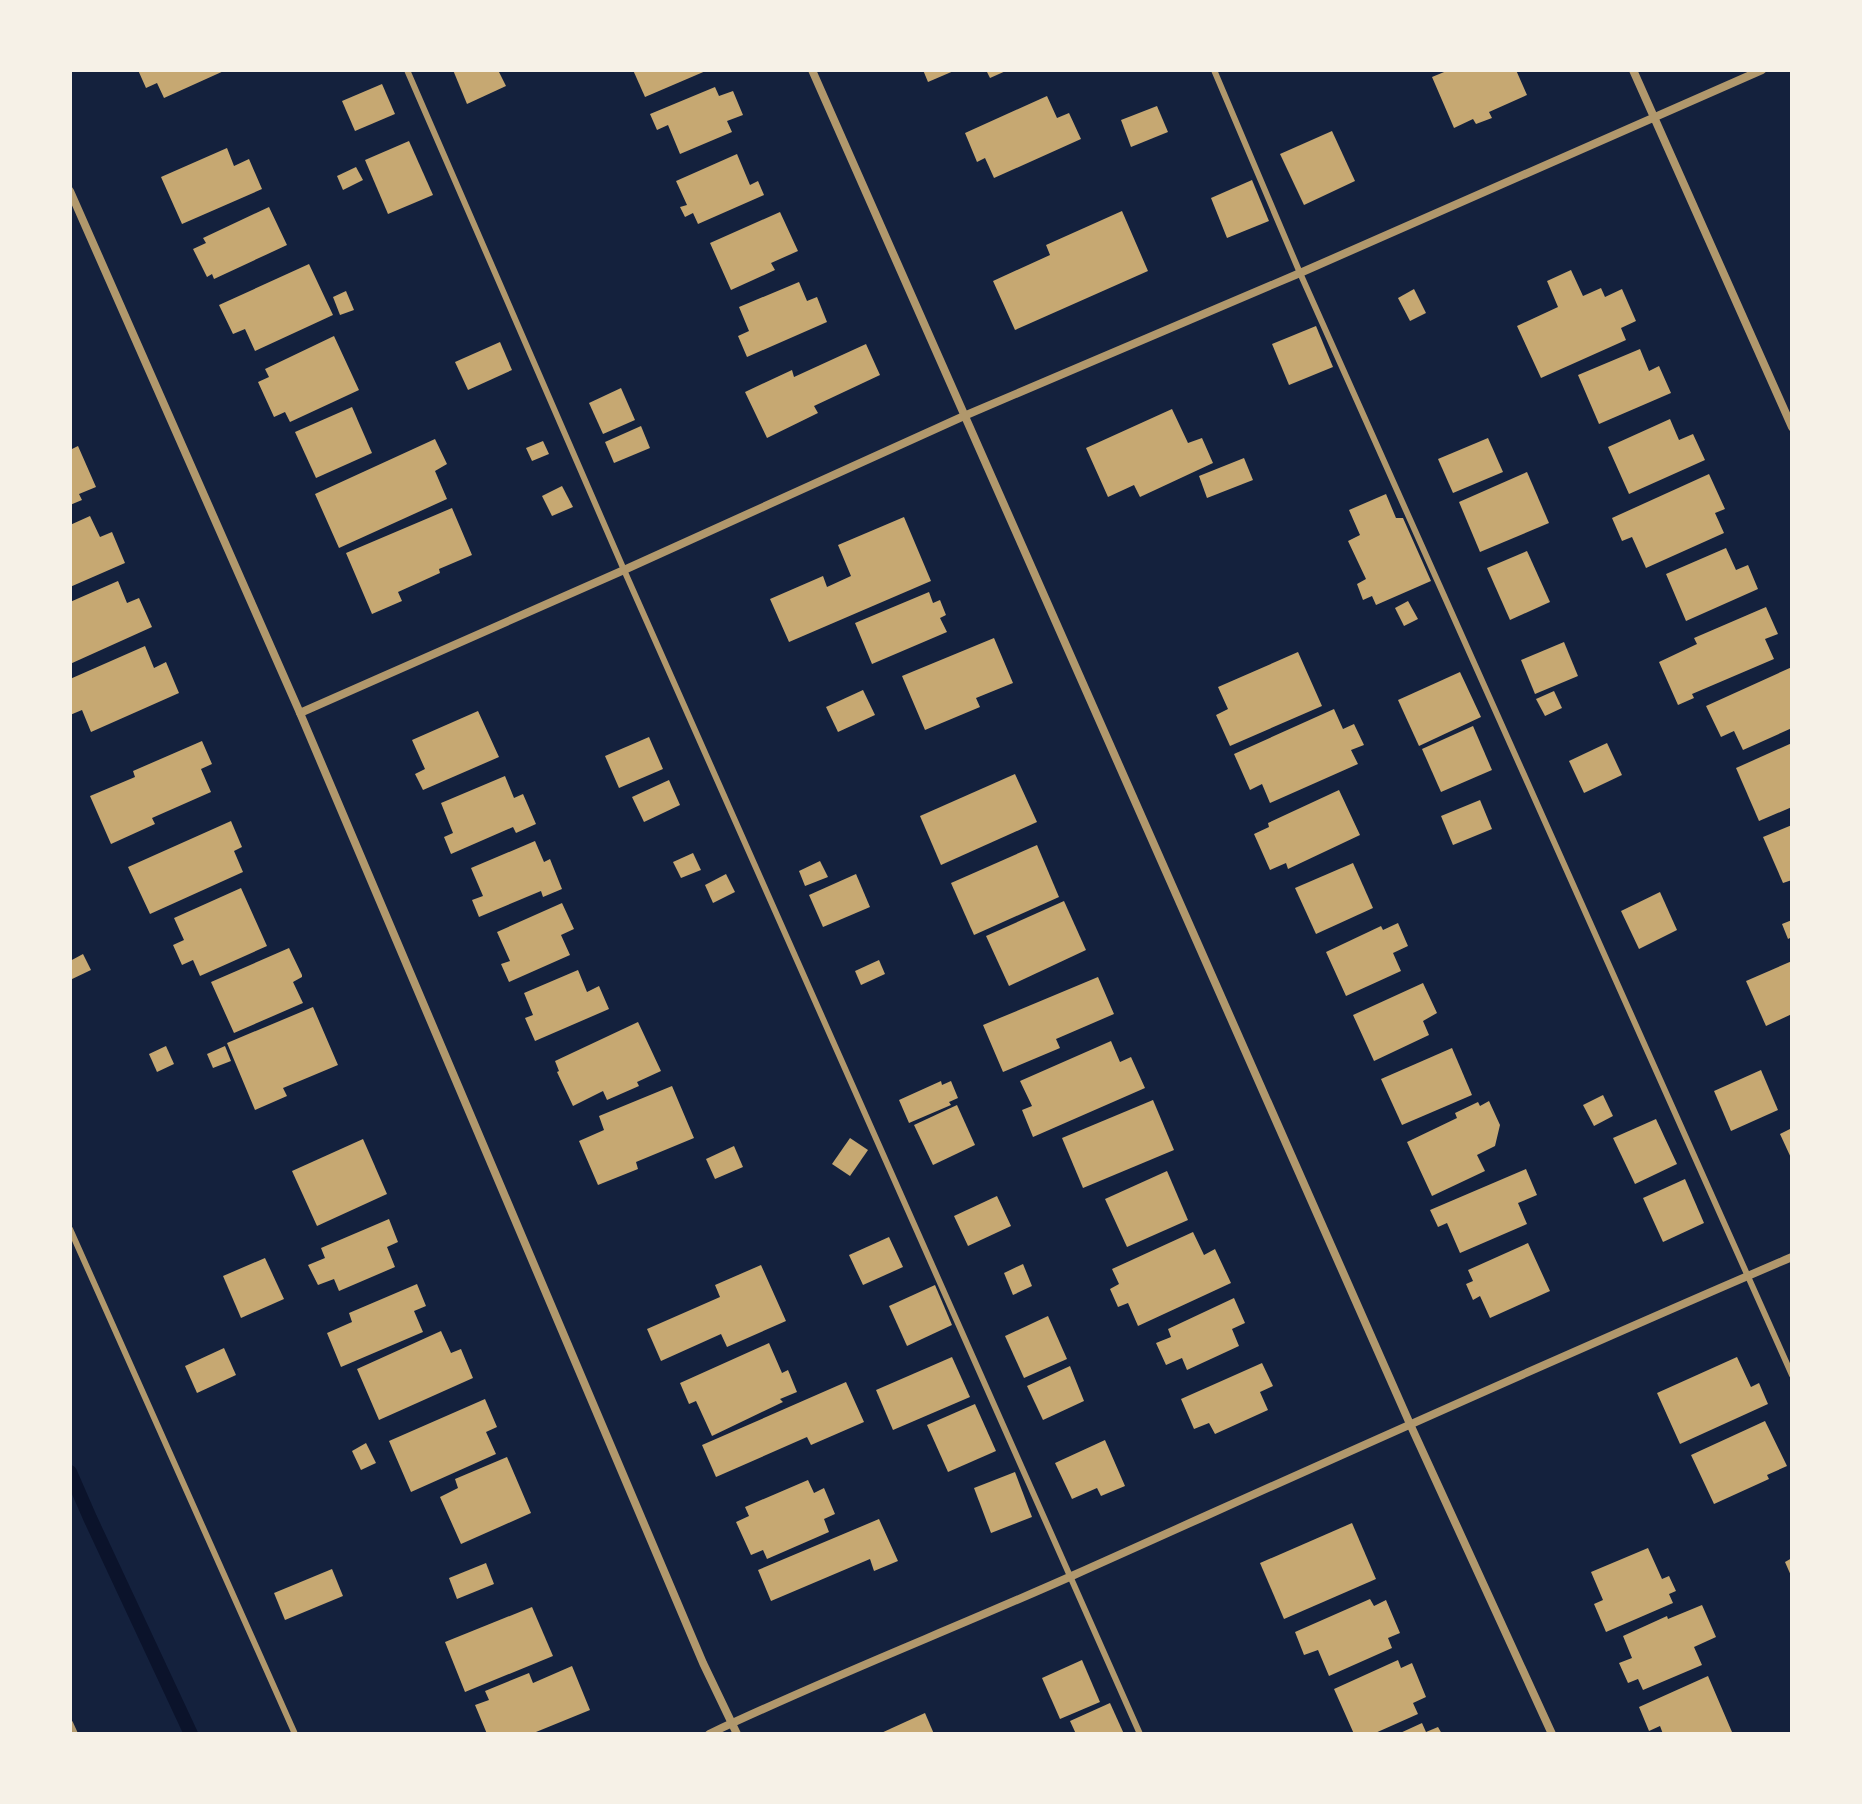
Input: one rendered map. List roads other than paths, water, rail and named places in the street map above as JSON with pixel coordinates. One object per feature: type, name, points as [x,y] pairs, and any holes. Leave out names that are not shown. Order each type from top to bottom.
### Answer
[{"type":"street","points":[[812,70],[1410,1424],[1552,1734]]},
{"type":"street","points":[[1633,70],[1792,427]]},
{"type":"street","points":[[300,713],[964,416],[1300,273],[1762,70]]},
{"type":"street","points":[[70,191],[300,713],[703,1663],[737,1734]]},
{"type":"street","points":[[709,1734],[1792,1257]]},
{"type":"lane","points":[[407,70],[624,570],[1140,1734]]},
{"type":"lane","points":[[1214,70],[1300,273],[1792,1375]]},
{"type":"lane","points":[[70,1229],[295,1734]]},
{"type":"lane","points":[[70,1723],[75,1734]]},
{"type":"waterway","points":[[70,1472],[191,1734]]}]
